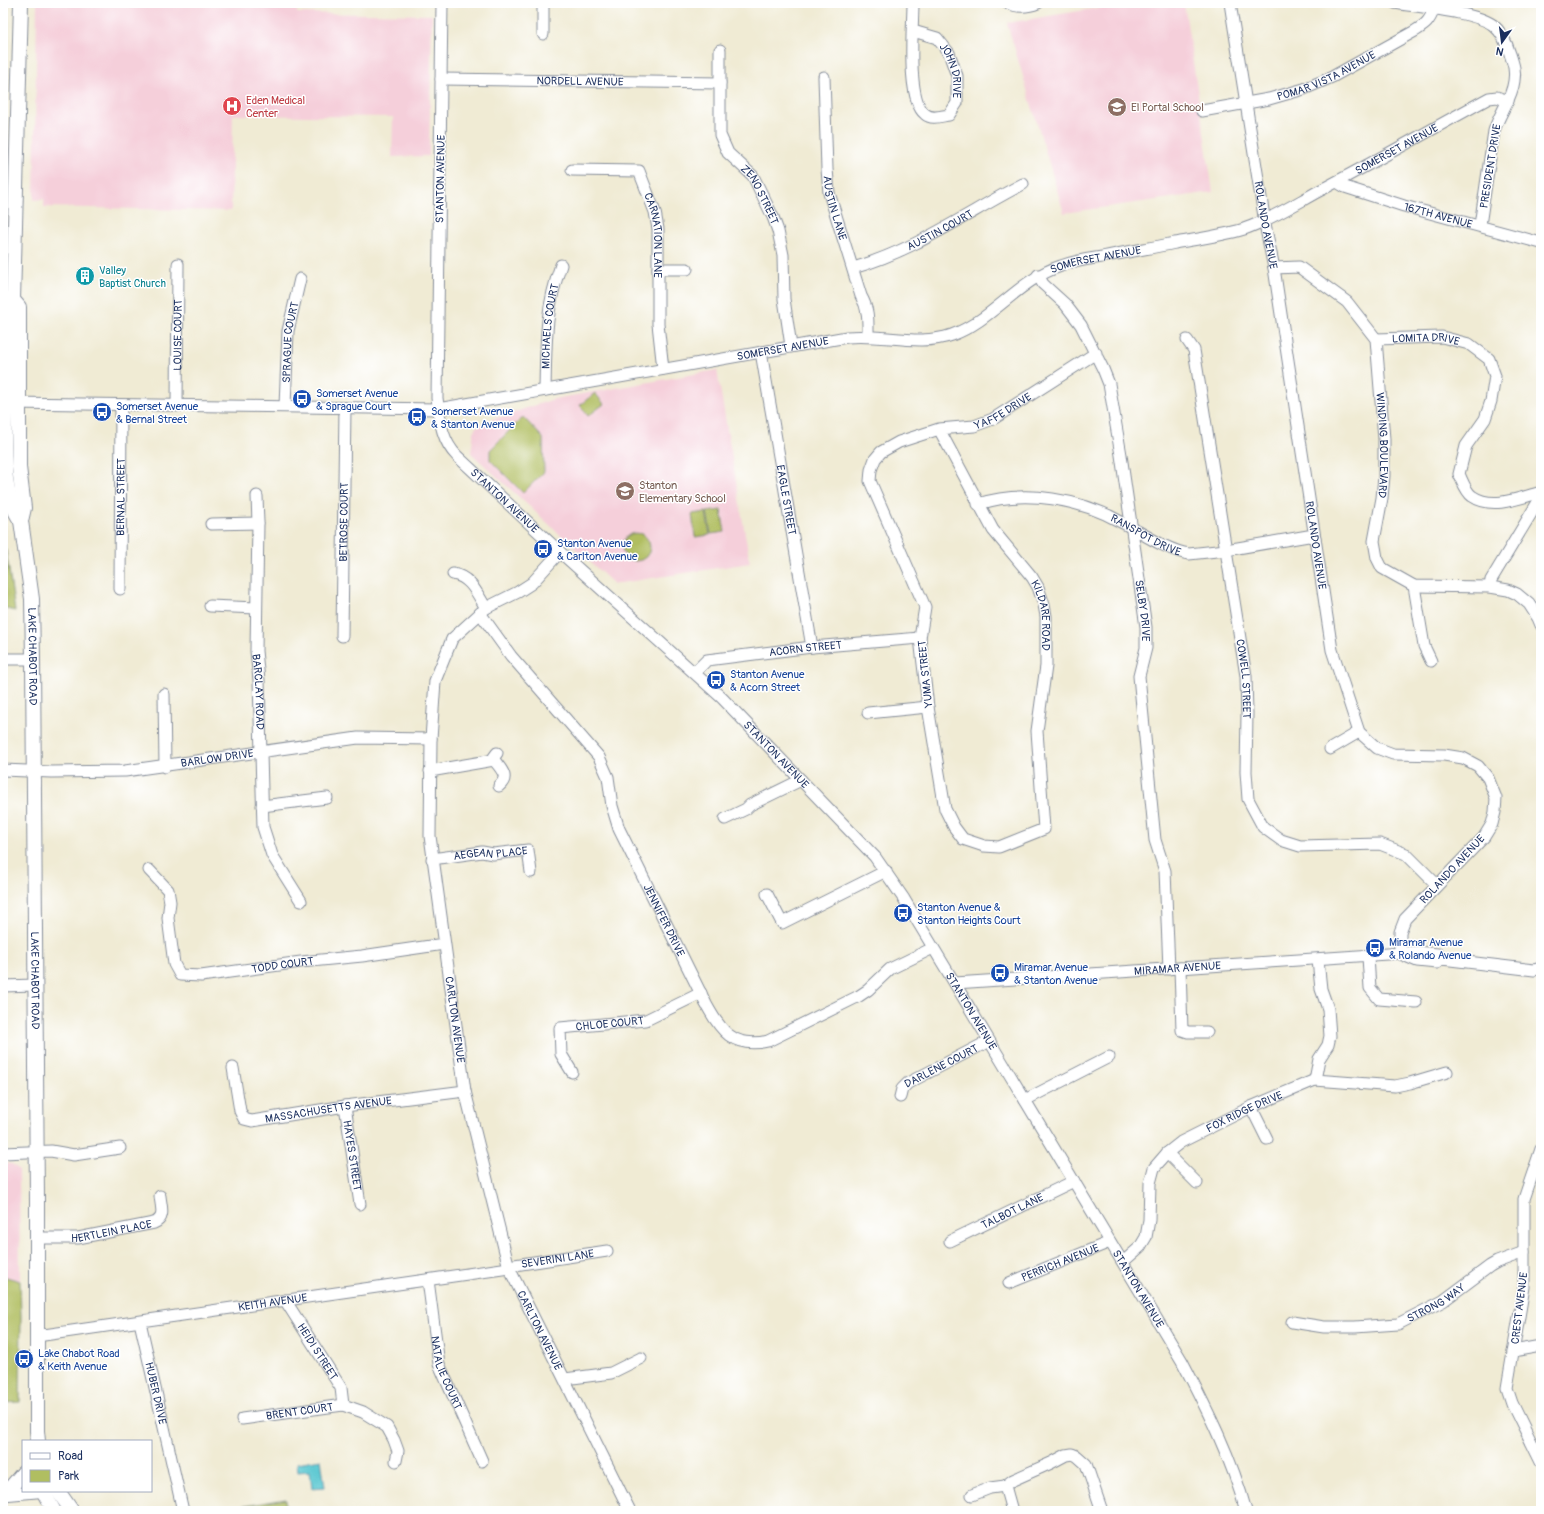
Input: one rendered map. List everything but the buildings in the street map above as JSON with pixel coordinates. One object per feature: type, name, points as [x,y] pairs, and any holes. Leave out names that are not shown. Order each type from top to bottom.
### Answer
[{"type":"main road","name":"LAKE CHABOT ROAD","points":[[21,3],[8,300],[6,307],[4,402],[4,469],[13,510],[21,521]]},
{"type":"main road","name":"LAKE CHABOT ROAD","points":[[8,300],[19,307],[19,467],[24,508],[21,521],[32,599],[37,1152],[37,1440]]},
{"type":"main road","points":[[3,1494],[22,1474]]},
{"type":"main road","points":[[44,1492],[54,1511]]},
{"type":"main road","points":[[59,1492],[72,1511]]},
{"type":"street","name":"STANTON AVENUE","points":[[442,3],[437,398],[445,439],[450,450],[560,552],[695,672],[722,698],[802,780],[886,871],[1182,1361],[1198,1392],[1229,1461],[1246,1511]]},
{"type":"street","points":[[543,3],[543,34]]},
{"type":"street","name":"JOHN DRIVE","points":[[913,3],[911,60],[915,92],[920,107],[926,115],[937,118],[949,115],[957,103],[957,76],[949,52],[936,38],[913,31]]},
{"type":"street","points":[[1008,3],[1014,6],[1030,7],[1038,3]]},
{"type":"street","name":"ROLANDO AVENUE","points":[[1230,3],[1264,220],[1274,268],[1332,650],[1360,732],[1377,748],[1393,754],[1444,754],[1463,758],[1478,766],[1488,778],[1496,798],[1492,824],[1484,837],[1406,919],[1400,932],[1400,954]]},
{"type":"street","name":"PRESIDENT DRIVE","points":[[1395,3],[1479,18],[1493,25],[1499,31],[1508,49],[1514,68],[1514,85],[1508,101],[1497,120],[1494,131],[1480,225]]},
{"type":"street","name":"POMAR VISTA AVENUE","points":[[1202,111],[1278,97],[1304,89],[1332,76],[1426,24],[1434,9]]},
{"type":"street","name":"ZENO STREET","points":[[720,50],[719,128],[722,141],[728,153],[753,176],[778,231],[783,255],[784,300],[791,346]]},
{"type":"street","name":"AUSTIN LANE","points":[[824,77],[829,193],[867,311],[868,336]]},
{"type":"street","name":"NORDELL AVENUE","points":[[441,80],[720,83]]},
{"type":"street","name":"SOMERSET AVENUE","points":[[4,402],[177,406],[285,406],[438,409],[847,336],[927,340],[952,335],[964,330],[984,317],[1038,275],[1056,267],[1073,262],[1227,234],[1264,220],[1338,182],[1489,98],[1497,97],[1508,101]]},
{"type":"street","name":"CARNATION LANE","points":[[572,170],[639,171],[657,221],[658,324],[663,369]]},
{"type":"street","name":"167TH AVENUE","points":[[1338,182],[1345,186],[1404,206],[1480,225],[1541,243]]},
{"type":"street","name":"AUSTIN COURT","points":[[853,268],[882,259],[912,245],[1023,184]]},
{"type":"street","name":"LOUISE COURT","points":[[177,406],[178,264]]},
{"type":"street","name":"MICHAELS COURT","points":[[545,390],[546,333],[549,307],[561,265]]},
{"type":"street","points":[[1274,268],[1299,266],[1347,302],[1376,339]]},
{"type":"street","points":[[658,269],[687,269]]},
{"type":"street","name":"SELBY DRIVE","points":[[1038,275],[1043,284],[1073,314],[1096,353],[1109,384],[1146,627],[1146,648],[1140,676],[1154,840],[1164,871],[1168,969]]},
{"type":"street","name":"SPRAGUE COURT","points":[[285,406],[288,331],[300,279]]},
{"type":"street","name":"LOMITA DRIVE","points":[[1376,339],[1442,337],[1469,344],[1488,359],[1495,376],[1491,401],[1485,419],[1466,446],[1459,474],[1471,495],[1489,503],[1515,500],[1541,492]]},
{"type":"street","name":"WINDING BOULEVARD","points":[[1376,339],[1384,440],[1384,476],[1382,498],[1374,541],[1377,558],[1382,568],[1414,586],[1490,587],[1508,590],[1517,594],[1529,604],[1541,625]]},
{"type":"street","name":"COWELL STREET","points":[[1187,340],[1194,350],[1246,676],[1246,772],[1248,799],[1263,827],[1281,840],[1300,846],[1380,844],[1406,854],[1437,885]]},
{"type":"street","name":"EAGLE STREET","points":[[761,352],[812,647]]},
{"type":"street","name":"YAFFE DRIVE","points":[[899,442],[940,429],[974,426],[993,419],[1096,353]]},
{"type":"street","name":"BERNAL STREET","points":[[120,589],[121,405]]},
{"type":"street","name":"BETROSE COURT","points":[[342,636],[345,408]]},
{"type":"street","name":"KILDARE ROAD","points":[[940,429],[978,504],[993,530],[1032,577],[1038,587],[1044,605],[1046,616],[1046,666],[1037,731],[1044,829]]},
{"type":"street","name":"YUMA STREET","points":[[899,442],[881,452],[875,459],[870,470],[870,481],[925,607],[920,638],[928,707],[945,809],[954,827],[963,839],[984,846],[999,847],[1044,829]]},
{"type":"street","name":"BARCLAY ROAD","points":[[257,496],[256,651],[259,680],[263,827],[272,855],[300,901]]},
{"type":"street","name":"RANSPOT DRIVE","points":[[978,504],[998,499],[1022,497],[1063,500],[1108,515],[1183,553],[1197,554],[1308,536],[1314,538]]},
{"type":"street","points":[[1490,587],[1490,580],[1541,497]]},
{"type":"street","points":[[211,524],[258,523]]},
{"type":"street","name":"CARLTON AVENUE","points":[[560,552],[532,583],[483,611],[452,639],[435,681],[431,739],[430,836],[465,1091],[509,1267],[630,1511]]},
{"type":"street","name":"JENNIFER DRIVE","points":[[453,574],[464,577],[470,582],[483,611],[511,656],[599,757],[608,777],[612,806],[619,829],[716,1023],[726,1033],[741,1041],[760,1043],[775,1038],[859,996],[868,990],[890,969],[933,948]]},
{"type":"street","points":[[1414,586],[1424,646],[1431,662]]},
{"type":"street","points":[[210,606],[256,608]]},
{"type":"street","name":"ACORN STREET","points":[[695,672],[706,660],[812,647],[920,638]]},
{"type":"street","points":[[3,659],[33,659]]},
{"type":"street","points":[[164,694],[165,766]]},
{"type":"street","points":[[868,713],[928,707]]},
{"type":"street","points":[[1330,749],[1360,732]]},
{"type":"street","name":"BARLOW DRIVE","points":[[3,770],[125,771],[358,738],[431,739]]},
{"type":"street","points":[[430,771],[495,757],[505,777],[499,786]]},
{"type":"street","points":[[725,819],[802,780]]},
{"type":"street","points":[[262,806],[327,798]]},
{"type":"street","name":"AEGEAN PLACE","points":[[432,859],[482,852],[493,854],[528,850],[531,872]]},
{"type":"street","name":"TODD COURT","points":[[149,870],[168,890],[170,902],[168,918],[174,964],[180,976],[201,976],[444,944]]},
{"type":"street","points":[[767,894],[782,923],[886,871]]},
{"type":"street","name":"MIRAMAR AVENUE","points":[[955,983],[1318,960],[1417,952],[1438,954],[1442,959],[1539,970]]},
{"type":"street","points":[[1368,956],[1370,988],[1379,999],[1416,1002]]},
{"type":"street","points":[[1315,1080],[1319,1059],[1328,1045],[1330,1036],[1328,1009],[1321,989],[1318,960]]},
{"type":"street","points":[[1180,968],[1182,1030],[1188,1032],[1207,1032]]},
{"type":"street","points":[[3,986],[35,985]]},
{"type":"street","name":"CHLOE COURT","points":[[572,1072],[561,1054],[560,1028],[646,1020],[701,993]]},
{"type":"street","name":"DARLENE COURT","points":[[900,1096],[902,1090],[908,1083],[989,1041]]},
{"type":"street","points":[[1025,1100],[1109,1057]]},
{"type":"street","name":"MASSACHUSETTS AVENUE","points":[[233,1068],[240,1111],[244,1119],[252,1121],[345,1106],[465,1091]]},
{"type":"street","name":"FOX RIDGE DRIVE","points":[[1123,1262],[1140,1247],[1149,1230],[1151,1177],[1158,1163],[1167,1153],[1181,1142],[1251,1107],[1315,1080],[1395,1086],[1447,1072]]},
{"type":"street","name":"HAYES STREET","points":[[345,1106],[360,1204]]},
{"type":"street","points":[[1251,1107],[1266,1139]]},
{"type":"street","points":[[3,1153],[51,1151],[74,1155],[120,1148]]},
{"type":"street","name":"CREST AVENUE","points":[[1541,1149],[1524,1199],[1524,1287],[1507,1388],[1508,1394],[1541,1462]]},
{"type":"street","points":[[1167,1153],[1197,1183]]},
{"type":"street","name":"TALBOT LANE","points":[[950,1241],[1074,1181]]},
{"type":"street","name":"HERTLEIN PLACE","points":[[37,1238],[78,1238],[154,1223],[161,1217],[160,1196]]},
{"type":"street","name":"PERRICH AVENUE","points":[[1008,1283],[1110,1242]]},
{"type":"street","name":"SEVERINI LANE","points":[[509,1267],[607,1251]]},
{"type":"street","name":"STRONG WAY","points":[[1292,1322],[1324,1327],[1355,1327],[1398,1324],[1443,1301],[1497,1262],[1524,1252]]},
{"type":"street","name":"KEITH AVENUE","points":[[37,1336],[509,1267]]},
{"type":"street","name":"NATALIE COURT","points":[[428,1280],[439,1364],[482,1461]]},
{"type":"street","name":"HEIDI STREET","points":[[286,1300],[341,1388],[343,1405]]},
{"type":"street","name":"HUBER DRIVE","points":[[140,1322],[183,1511]]},
{"type":"street","points":[[1513,1351],[1541,1346]]},
{"type":"street","points":[[565,1379],[611,1373],[641,1358]]},
{"type":"street","name":"BRENT COURT","points":[[242,1419],[343,1405],[363,1412],[387,1427],[398,1452],[396,1462]]},
{"type":"street","points":[[972,1495],[990,1488],[1005,1486],[1013,1480],[1066,1455],[1077,1456],[1086,1464],[1102,1511]]},
{"type":"street","points":[[1005,1486],[1012,1511]]},
{"type":"street","points":[[3,1494],[30,1492]]},
{"type":"shaded area","name":"Eden Medical Center","points":[[37,3],[297,3],[297,13],[432,15],[429,156],[392,157],[393,117],[233,115],[231,211],[44,207],[44,199],[34,200]]},
{"type":"shaded area","name":"El Portal School","points":[[1127,3],[1184,3],[1213,192],[1064,213],[1007,23]]},
{"type":"shaded area","name":"Stanton Elementary School","points":[[717,370],[750,563],[614,584],[471,453],[474,430],[476,427],[488,421],[554,399]]},
{"type":"shaded area","points":[[3,1163],[12,1164],[19,1170],[20,1281],[3,1276]]},
{"type":"green space","points":[[595,393],[604,404],[588,416],[580,405]]},
{"type":"green space","points":[[523,417],[543,438],[544,472],[523,493],[490,460],[490,450]]},
{"type":"green space","points":[[721,510],[725,532],[711,534],[707,512]]},
{"type":"green space","points":[[706,512],[710,535],[695,537],[692,514]]},
{"type":"green space","points":[[636,533],[646,537],[650,547],[646,557],[636,561],[626,557],[622,547],[626,537]]},
{"type":"green space","points":[[3,550],[6,550],[15,611],[3,608]]},
{"type":"green space","points":[[3,1276],[20,1281],[20,1402],[3,1403]]},
{"type":"green space","points":[[286,1499],[287,1511],[239,1511],[238,1507]]},
{"type":"water","points":[[321,1459],[325,1487],[312,1488],[310,1471],[298,1472],[297,1463]]},
{"type":"place","name":"Eden Medical Center","points":[[232,106]]},
{"type":"place","name":"El Portal School","points":[[1117,107]]},
{"type":"place","name":"Valley Baptist Church","points":[[85,276]]},
{"type":"place","name":"Somerset Avenue & Sprague Court","points":[[302,399]]},
{"type":"place","name":"Somerset Avenue & Bernal Street","points":[[102,412]]},
{"type":"place","name":"Somerset Avenue & Stanton Avenue","points":[[417,417]]},
{"type":"place","name":"Stanton Elementary School","points":[[625,491]]},
{"type":"place","name":"Stanton Avenue & Carlton Avenue","points":[[543,549]]},
{"type":"place","name":"Stanton Avenue & Acorn Street","points":[[716,680]]},
{"type":"place","name":"Stanton Avenue & Stanton Heights Court","points":[[903,913]]},
{"type":"place","name":"Miramar Avenue & Rolando Avenue","points":[[1375,948]]},
{"type":"place","name":"Miramar Avenue & Stanton Avenue","points":[[1000,973]]},
{"type":"place","name":"Lake Chabot Road & Keith Avenue","points":[[24,1359]]}]
